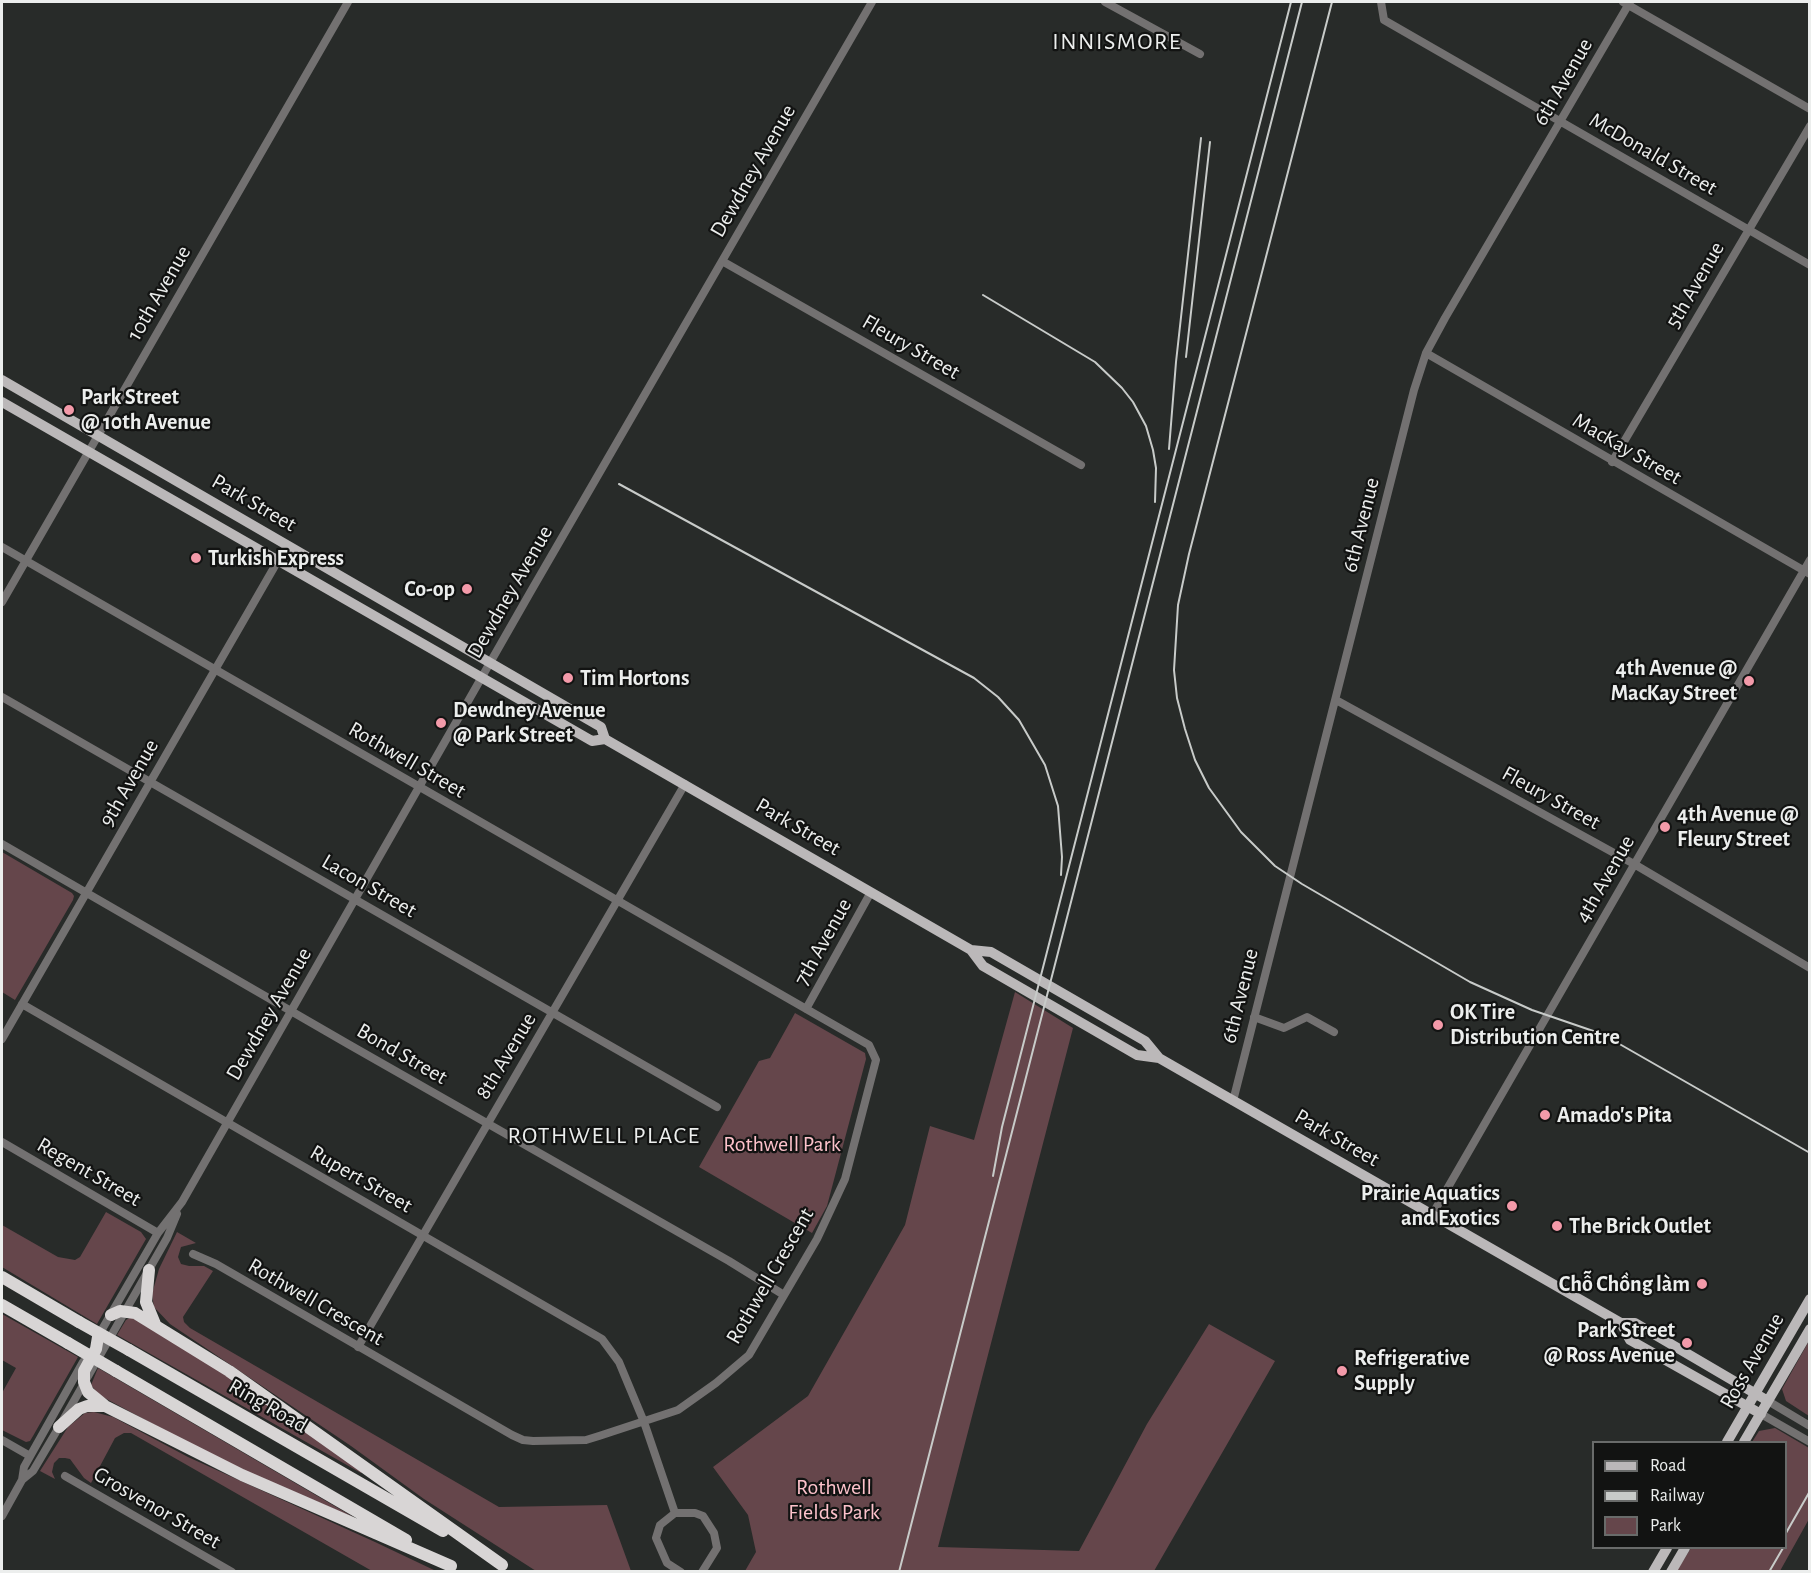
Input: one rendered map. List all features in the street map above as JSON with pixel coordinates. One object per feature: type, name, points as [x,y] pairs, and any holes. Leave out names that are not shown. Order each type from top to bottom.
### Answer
[{"type":"highway","points":[[149,1270],[146,1302],[155,1324]]},
{"type":"highway","name":"Ring Road","points":[[2,1277],[514,1572]]},
{"type":"highway","name":"Ring Road","points":[[2,1305],[456,1569]]},
{"type":"highway","points":[[111,1315],[126,1310],[135,1313],[229,1371],[502,1565]]},
{"type":"highway","points":[[98,1337],[96,1349],[84,1371],[84,1382],[88,1392],[105,1406],[242,1475],[456,1569]]},
{"type":"highway","points":[[59,1427],[79,1409],[87,1406],[105,1406]]},
{"type":"main road","name":"Park Street","points":[[2,380],[601,727],[605,739]]},
{"type":"main road","name":"Park Street","points":[[2,402],[481,679],[592,741],[605,739],[685,784],[971,950],[984,966],[1137,1055],[1159,1058]]},
{"type":"main road","name":"Park Street","points":[[971,950],[991,952],[1145,1041],[1159,1058],[1620,1323],[1630,1340],[1761,1414]]},
{"type":"main road","name":"Ross Avenue","points":[[1728,1441],[1809,1299]]},
{"type":"main road","name":"Park Street","points":[[1620,1323],[1635,1323],[1768,1401]]},
{"type":"main road","name":"Ross Avenue","points":[[1745,1441],[1809,1329]]},
{"type":"main road","points":[[1653,1572],[1666,1549]]},
{"type":"main road","points":[[1671,1572],[1684,1549]]},
{"type":"street","name":"10th Avenue","points":[[2,602],[348,2]]},
{"type":"street","name":"Dewdney Avenue","points":[[22,1480],[33,1471],[59,1427],[167,1238],[182,1202],[490,662],[872,2]]},
{"type":"street","points":[[1105,2],[1200,54]]},
{"type":"street","name":"McDonald Street","points":[[1381,2],[1384,20],[1809,265]]},
{"type":"street","points":[[1627,2],[1809,109]]},
{"type":"street","name":"6th Avenue","points":[[1233,1101],[1414,390],[1426,353],[1444,318],[1561,121],[1627,2]]},
{"type":"street","name":"5th Avenue","points":[[1612,462],[1809,126]]},
{"type":"street","name":"Fleury Street","points":[[722,261],[1081,465]]},
{"type":"street","name":"MacKay Street","points":[[1426,353],[1806,572]]},
{"type":"street","name":"9th Avenue","points":[[2,1039],[287,545]]},
{"type":"street","name":"Rothwell Street","points":[[2,547],[796,1003]]},
{"type":"street","name":"4th Avenue","points":[[1432,1215],[1634,864],[1806,572],[1809,560]]},
{"type":"street","name":"Lacon Street","points":[[2,697],[717,1107]]},
{"type":"street","name":"Fleury Street","points":[[1336,700],[1634,864],[1809,968]]},
{"type":"street","name":"8th Avenue","points":[[358,1347],[685,784]]},
{"type":"street","name":"Bond Street","points":[[2,844],[729,1261],[784,1295]]},
{"type":"street","name":"7th Avenue","points":[[806,1009],[871,892]]},
{"type":"street","name":"Rothwell Crescent","points":[[193,1254],[206,1259],[523,1440],[586,1440],[678,1410],[716,1383],[749,1355],[817,1239],[845,1179],[876,1060],[869,1045],[796,1003]]},
{"type":"street","name":"Rupert Street","points":[[22,1004],[602,1339],[620,1362],[644,1422],[675,1514]]},
{"type":"street","points":[[1254,1017],[1284,1028],[1307,1017],[1334,1032]]},
{"type":"street","name":"Regent Street","points":[[2,1142],[158,1233]]},
{"type":"street","name":"Dewdney Avenue","points":[[2,1516],[22,1480],[24,1467],[98,1337],[158,1233],[182,1202]]},
{"type":"street","name":"Park Street","points":[[1768,1401],[1809,1426]]},
{"type":"street","name":"Park Street","points":[[1761,1414],[1809,1442]]},
{"type":"street","points":[[2,1440],[30,1456]]},
{"type":"street","name":"Grosvenor Street","points":[[65,1476],[230,1571]]},
{"type":"street","points":[[681,1572],[667,1563],[656,1538],[660,1525],[675,1514],[703,1516],[714,1533],[717,1548],[702,1572]]},
{"type":"green space","points":[[2,852],[74,896],[15,1000],[2,992]]},
{"type":"green space","name":"Rothwell Fields Park","points":[[1015,992],[1073,1028],[938,1547],[1079,1551],[1147,1424],[1209,1324],[1275,1361],[1154,1571],[745,1571],[756,1552],[748,1515],[713,1467],[808,1396],[905,1225],[930,1126],[974,1140]]},
{"type":"green space","name":"Rothwell Park","points":[[795,1013],[865,1053],[866,1059],[827,1206],[812,1233],[699,1167],[759,1061],[770,1058]]},
{"type":"green space","points":[[106,1212],[141,1232],[146,1239],[97,1324],[2,1267],[2,1225],[58,1257],[75,1260],[80,1257]]},
{"type":"green space","points":[[177,1232],[196,1243],[181,1247],[178,1257],[181,1264],[204,1266],[213,1271],[183,1317],[184,1322],[190,1328],[499,1507],[607,1505],[631,1571],[536,1571],[424,1499],[351,1446],[170,1324],[154,1307],[152,1294],[159,1269]]},
{"type":"green space","points":[[2,1314],[78,1357],[30,1441],[26,1442],[2,1430],[2,1393],[16,1368],[2,1360]]},
{"type":"green space","points":[[131,1317],[225,1374],[362,1471],[361,1473],[117,1335],[126,1320]]},
{"type":"green space","points":[[1809,1341],[1810,1416],[1786,1401],[1782,1389]]},
{"type":"green space","points":[[98,1368],[355,1518],[218,1459],[99,1395],[91,1385]]},
{"type":"green space","points":[[94,1412],[113,1417],[188,1457],[436,1571],[372,1571],[131,1433],[124,1433],[115,1438],[91,1483],[84,1478],[70,1459],[59,1458],[54,1463],[52,1472],[55,1479],[40,1471],[68,1427],[85,1413]]},
{"type":"green space","points":[[1775,1428],[1809,1448],[1809,1519],[1780,1571],[1676,1572],[1690,1549],[1787,1549],[1787,1441],[1753,1441],[1759,1431]]},
{"type":"railway","points":[[993,1176],[1002,1127],[1291,2]]},
{"type":"railway","points":[[899,1572],[1302,2]]},
{"type":"railway","points":[[1332,2],[1189,554],[1178,605],[1174,670],[1177,698],[1195,760],[1209,788],[1241,832],[1275,866],[1302,884],[1470,982],[1532,1010],[1602,1034],[1810,1153]]},
{"type":"railway","points":[[1169,449],[1176,362],[1201,138]]},
{"type":"railway","points":[[1186,357],[1210,142]]},
{"type":"railway","points":[[983,295],[1095,362],[1122,388],[1133,402],[1146,426],[1153,450],[1156,468],[1155,502]]},
{"type":"railway","points":[[619,484],[974,678],[998,697],[1019,720],[1045,765],[1058,806],[1061,875]]},
{"type":"railway","points":[[1787,1531],[1810,1491]]},
{"type":"railway","points":[[1769,1572],[1782,1549]]},
{"type":"place","name":"Park Street @ 10th Avenue","points":[[69,410]]},
{"type":"place","name":"Turkish Express","points":[[196,558]]},
{"type":"place","name":"Co-op","points":[[467,589]]},
{"type":"place","name":"Tim Hortons","points":[[568,678]]},
{"type":"place","name":"4th Avenue @ MacKay Street","points":[[1749,681]]},
{"type":"place","name":"Dewdney Avenue @ Park Street","points":[[441,723]]},
{"type":"place","name":"4th Avenue @ Fleury Street","points":[[1665,827]]},
{"type":"place","name":"OK Tire Distribution Centre","points":[[1438,1025]]},
{"type":"place","name":"Amado's Pita","points":[[1545,1115]]},
{"type":"place","name":"Prairie Aquatics and Exotics","points":[[1512,1206]]},
{"type":"place","name":"The Brick Outlet","points":[[1557,1226]]},
{"type":"place","name":"Chỗ Chồng làm","points":[[1702,1284]]},
{"type":"place","name":"Park Street @ Ross Avenue","points":[[1687,1343]]},
{"type":"place","name":"Refrigerative Supply","points":[[1342,1371]]},
{"type":"district","name":"INNISMORE","points":[[1117,42]]},
{"type":"district","name":"ROTHWELL PLACE","points":[[604,1136]]}]
